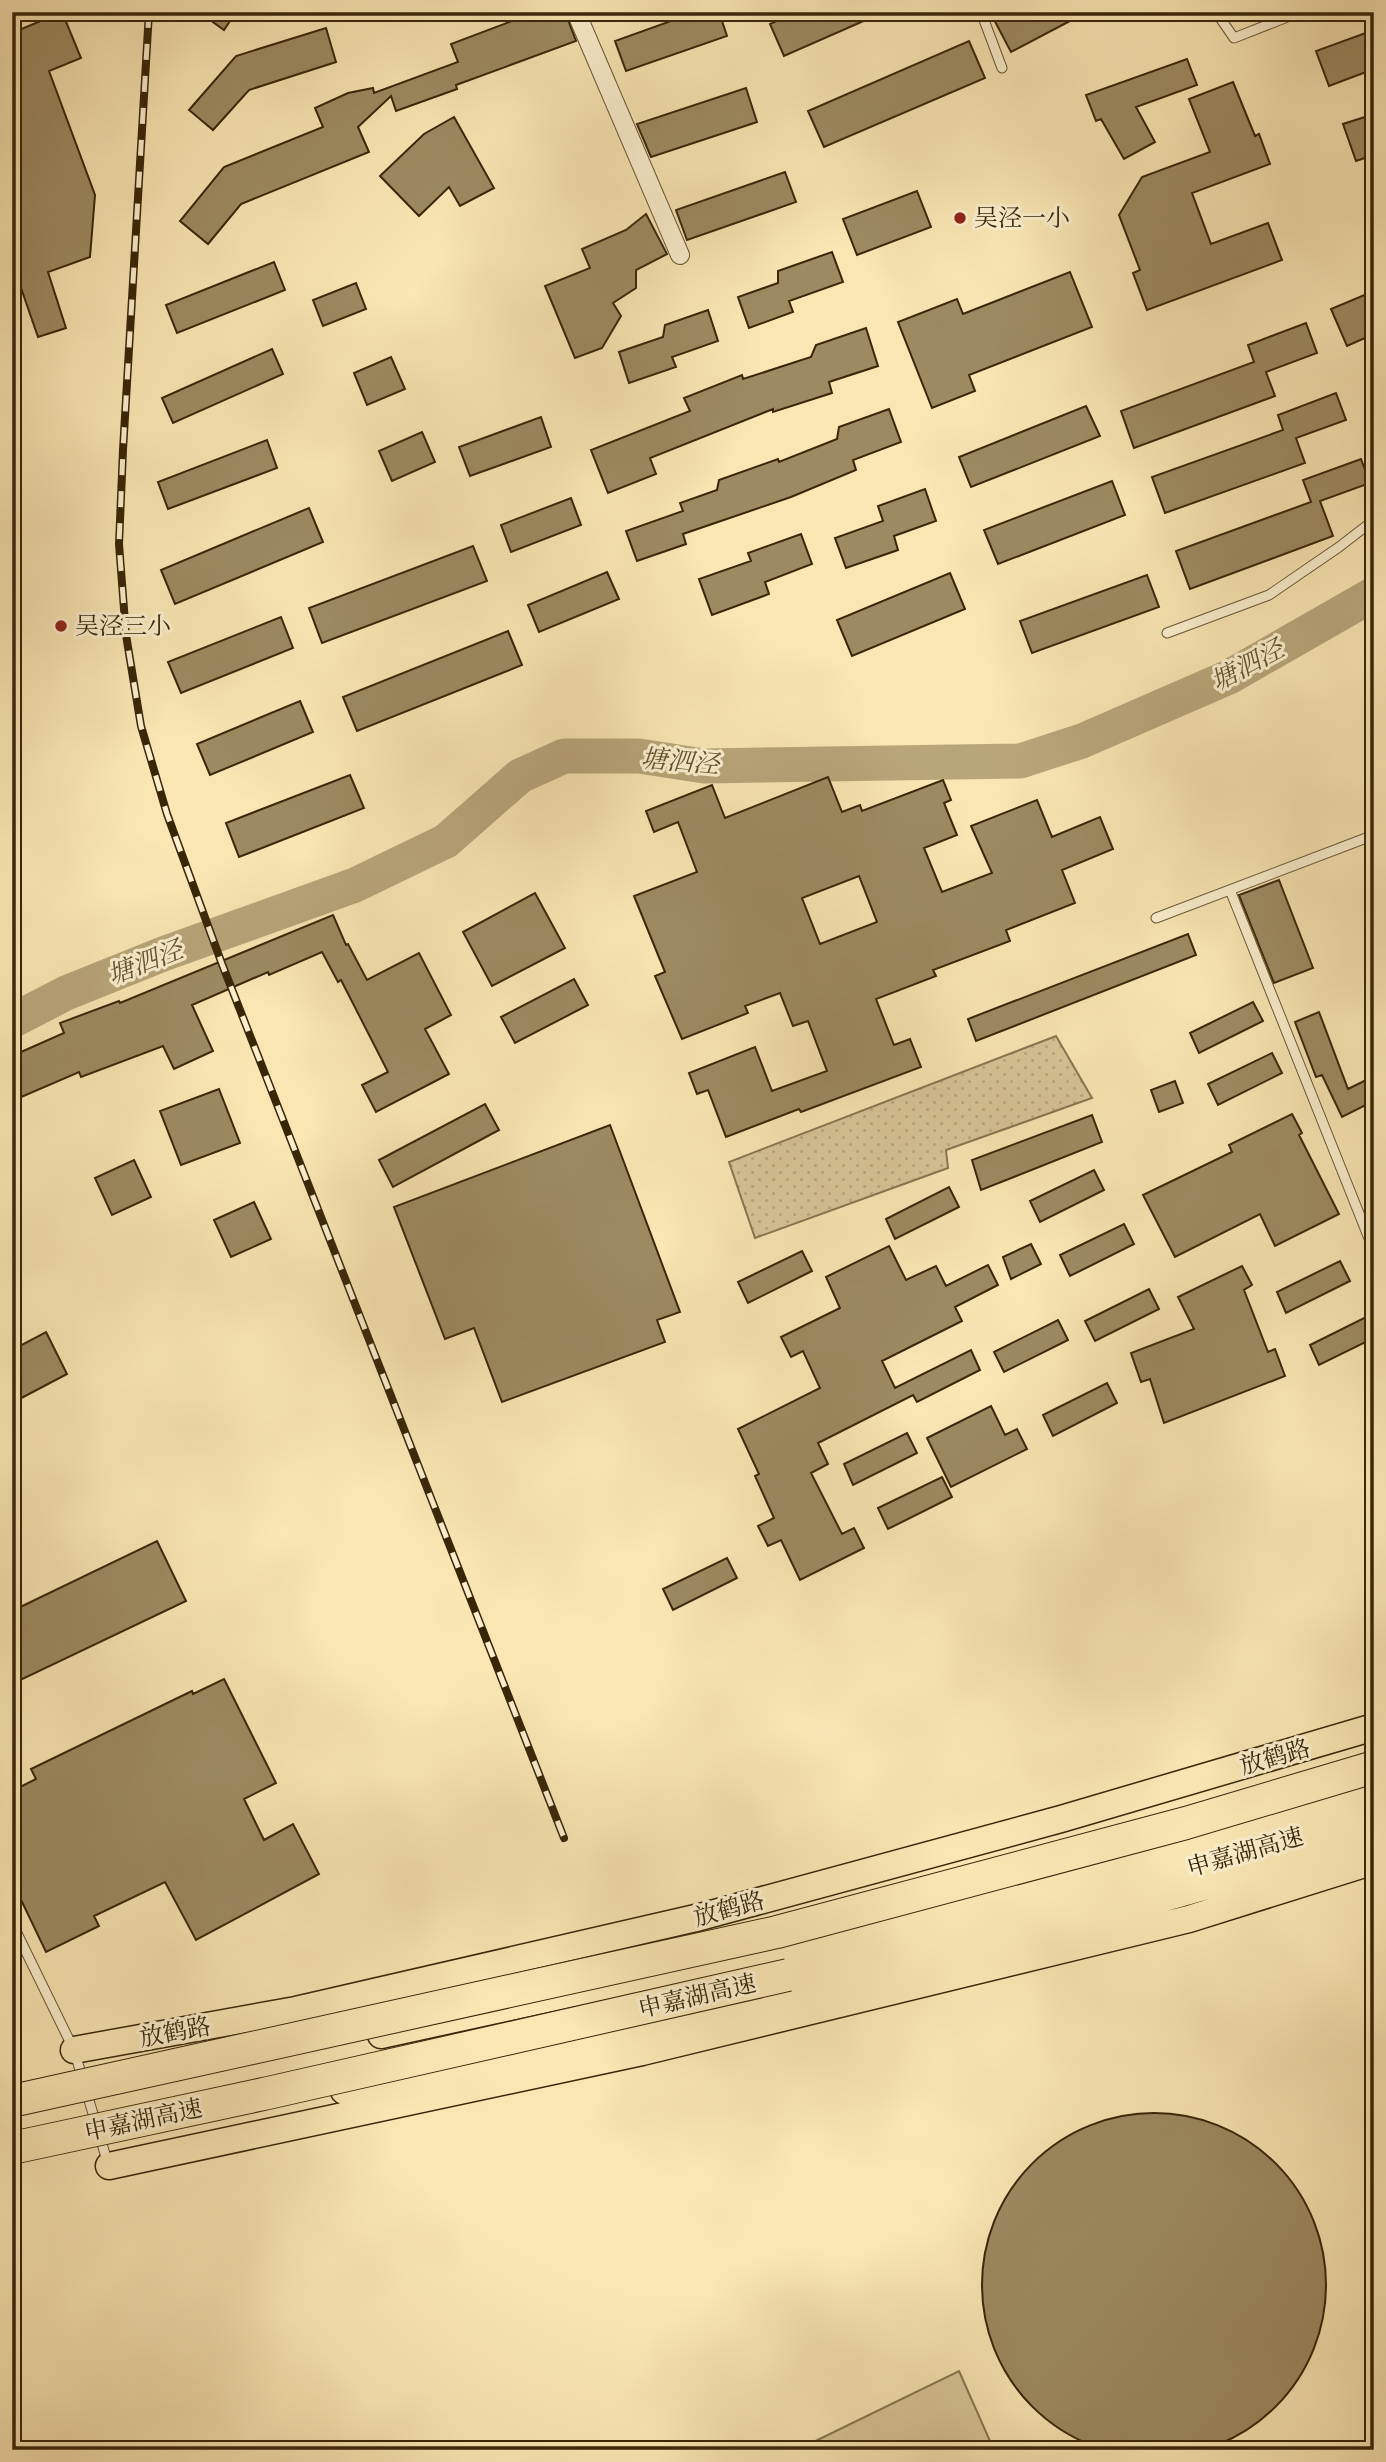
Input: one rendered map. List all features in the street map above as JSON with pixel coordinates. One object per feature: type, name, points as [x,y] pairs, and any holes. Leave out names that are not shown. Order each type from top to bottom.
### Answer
[{"type":"highway","name":"申嘉湖高速","points":[[12,2101],[777,1932],[1186,1824],[1374,1767]]},
{"type":"highway","name":"申嘉湖高速","points":[[12,2148],[788,1975],[1198,1866],[1374,1815]]},
{"type":"main road","name":"放鹤路","points":[[74,2050],[296,2010],[700,1917],[1061,1819],[1374,1727]]},
{"type":"main road","name":"放鹤路","points":[[1374,1746],[1194,1799],[692,1934],[274,2029],[181,2076],[485,2014],[817,1939],[1112,1867],[1374,1787]]},
{"type":"main road","points":[[1374,1815],[965,1934],[736,1993],[182,2106],[290,2101],[639,2033],[862,1980],[1090,1921],[1374,1837]]},
{"type":"main road","points":[[109,2166],[656,2049],[1189,1919],[1374,1861]]},
{"type":"street","points":[[576,12],[680,255]]},
{"type":"lane","points":[[981,12],[1002,68]]},
{"type":"lane","points":[[1216,12],[1234,38],[1300,12]]},
{"type":"lane","points":[[1167,633],[1269,595],[1374,520]]},
{"type":"lane","points":[[1156,918],[1374,835]]},
{"type":"lane","points":[[1230,890],[1374,1251]]},
{"type":"lane","points":[[12,1923],[74,2050],[109,2166]]},
{"type":"shaded area","points":[[1056,1036],[1092,1098],[946,1150],[948,1168],[755,1238],[729,1162]]},
{"type":"shaded area","points":[[959,2371],[994,2450],[797,2450]]},
{"type":"building","points":[[62,12],[81,58],[49,71],[95,195],[90,257],[48,272],[66,328],[38,337],[12,262],[12,33]]},
{"type":"building","points":[[199,12],[236,12],[224,30]]},
{"type":"building","points":[[536,12],[565,12],[576,41],[456,85],[457,89],[396,111],[391,96],[358,127],[369,152],[241,204],[208,244],[180,221],[224,167],[323,127],[315,108],[348,93],[373,88],[374,93],[458,62],[451,44]]},
{"type":"building","points":[[696,12],[719,12],[727,36],[626,71],[615,41]]},
{"type":"building","points":[[796,12],[884,12],[784,56],[770,24]]},
{"type":"building","points":[[990,12],[1087,12],[1011,52]]},
{"type":"building","points":[[326,28],[336,62],[249,90],[213,130],[189,110],[236,56]]},
{"type":"building","points":[[1374,30],[1374,69],[1329,86],[1316,51]]},
{"type":"building","points":[[969,41],[985,78],[824,147],[808,111]]},
{"type":"building","points":[[1187,59],[1197,85],[1136,107],[1155,142],[1124,159],[1101,119],[1096,121],[1086,95]]},
{"type":"building","points":[[1233,82],[1255,136],[1259,134],[1270,164],[1192,193],[1211,244],[1268,223],[1282,260],[1147,310],[1133,273],[1140,270],[1119,215],[1142,177],[1210,152],[1189,99]]},
{"type":"building","points":[[746,88],[757,122],[651,157],[637,124]]},
{"type":"building","points":[[1374,114],[1374,155],[1356,161],[1343,124]]},
{"type":"building","points":[[454,117],[494,188],[460,206],[449,187],[419,216],[380,176],[424,134]]},
{"type":"building","points":[[785,172],[796,202],[687,240],[676,210]]},
{"type":"building","points":[[917,191],[931,227],[857,255],[843,219]]},
{"type":"building","points":[[646,214],[667,254],[636,270],[636,288],[613,303],[621,316],[602,348],[575,358],[545,286],[590,268],[582,249],[626,230]]},
{"type":"building","points":[[832,252],[843,282],[789,301],[793,312],[749,328],[738,297],[778,283],[778,271]]},
{"type":"building","points":[[274,262],[285,290],[177,333],[166,305]]},
{"type":"building","points":[[1070,272],[1092,327],[969,375],[975,391],[932,408],[898,322],[957,299],[963,314]]},
{"type":"building","points":[[356,283],[366,309],[323,326],[313,300]]},
{"type":"building","points":[[1374,291],[1374,334],[1347,346],[1331,309]]},
{"type":"building","points":[[708,310],[718,341],[672,357],[676,367],[629,383],[619,352],[663,337],[665,325]]},
{"type":"building","points":[[1306,323],[1317,353],[1266,372],[1275,396],[1134,448],[1121,411],[1254,362],[1248,345]]},
{"type":"building","points":[[866,328],[878,366],[829,382],[832,393],[773,412],[773,409],[650,458],[656,474],[608,493],[591,450],[690,411],[684,398],[742,375],[743,379],[811,357],[816,345]]},
{"type":"building","points":[[272,349],[283,374],[173,423],[162,398]]},
{"type":"building","points":[[391,357],[405,389],[367,405],[354,373]]},
{"type":"building","points":[[1336,393],[1346,420],[1296,438],[1305,463],[1165,513],[1152,477],[1283,430],[1278,415]]},
{"type":"building","points":[[1086,406],[1100,436],[971,487],[959,457]]},
{"type":"building","points":[[889,409],[901,442],[853,460],[856,470],[791,497],[683,534],[686,544],[637,561],[626,531],[683,511],[680,503],[717,490],[719,480],[778,459],[779,462],[837,439],[839,427]]},
{"type":"building","points":[[541,417],[551,447],[470,476],[459,447]]},
{"type":"building","points":[[422,432],[435,462],[392,481],[379,451]]},
{"type":"building","points":[[267,440],[277,468],[168,509],[158,482]]},
{"type":"building","points":[[1361,459],[1370,483],[1320,501],[1333,536],[1190,589],[1176,551],[1311,502],[1303,480]]},
{"type":"building","points":[[1112,481],[1125,515],[998,564],[984,530]]},
{"type":"building","points":[[925,489],[936,521],[894,536],[898,550],[846,568],[835,538],[883,521],[878,506]]},
{"type":"building","points":[[571,498],[581,525],[511,552],[501,525]]},
{"type":"building","points":[[309,508],[323,542],[175,604],[161,570]]},
{"type":"building","points":[[801,534],[812,564],[765,582],[769,594],[712,615],[699,579],[751,561],[748,553]]},
{"type":"building","points":[[473,546],[487,581],[322,643],[309,608]]},
{"type":"building","points":[[607,572],[619,599],[539,632],[528,605]]},
{"type":"building","points":[[950,573],[965,609],[852,656],[837,620]]},
{"type":"building","points":[[1147,575],[1159,607],[1032,653],[1020,621]]},
{"type":"building","points":[[281,617],[293,648],[181,693],[168,662]]},
{"type":"building","points":[[508,631],[522,665],[357,731],[343,697]]},
{"type":"building","points":[[300,701],[313,732],[210,775],[197,744]]},
{"type":"building","points":[[350,775],[364,808],[239,857],[226,823]]},
{"type":"building","points":[[828,777],[842,812],[860,805],[862,811],[943,780],[951,800],[944,803],[957,835],[924,848],[942,892],[992,873],[971,826],[1037,800],[1052,837],[1100,817],[1113,849],[1062,870],[1075,903],[1006,930],[1010,941],[933,970],[936,976],[876,999],[894,1045],[910,1039],[921,1067],[726,1137],[708,1090],[697,1094],[689,1073],[755,1047],[772,1091],[827,1071],[808,1021],[793,1026],[780,993],[745,1006],[748,1013],[682,1039],[655,976],[665,972],[634,896],[697,872],[678,822],[654,832],[646,811],[712,785],[725,818]],"holes":[[[859,876],[877,922],[820,944],[802,898]]]},
{"type":"building","points":[[1279,880],[1313,968],[1274,983],[1239,895]]},
{"type":"building","points":[[535,893],[565,948],[492,986],[463,932]]},
{"type":"building","points":[[333,915],[346,945],[348,944],[367,980],[419,953],[451,1015],[425,1029],[449,1074],[376,1112],[362,1085],[388,1072],[341,980],[338,982],[322,952],[192,1005],[213,1051],[174,1069],[163,1046],[81,1077],[79,1072],[12,1101],[12,1056],[64,1033],[60,1023],[119,1001],[120,1003]]},
{"type":"building","points":[[1188,934],[1196,955],[976,1041],[968,1019]]},
{"type":"building","points":[[574,979],[588,1005],[515,1043],[501,1017]]},
{"type":"building","points":[[1253,1002],[1263,1021],[1199,1053],[1190,1033]]},
{"type":"building","points":[[1319,1012],[1348,1089],[1374,1076],[1374,1101],[1342,1117],[1322,1075],[1316,1077],[1295,1022]]},
{"type":"building","points":[[1272,1053],[1282,1073],[1218,1105],[1208,1084]]},
{"type":"building","points":[[1175,1081],[1183,1103],[1159,1112],[1151,1090]]},
{"type":"building","points":[[219,1089],[240,1143],[181,1165],[160,1111]]},
{"type":"building","points":[[485,1104],[499,1130],[393,1187],[379,1160]]},
{"type":"building","points":[[1292,1114],[1302,1133],[1299,1135],[1339,1214],[1275,1246],[1260,1214],[1175,1257],[1143,1195],[1232,1152],[1229,1145]]},
{"type":"building","points":[[1092,1115],[1102,1142],[981,1190],[972,1160]]},
{"type":"building","points":[[610,1125],[680,1312],[657,1320],[665,1342],[502,1402],[474,1328],[445,1339],[394,1207]]},
{"type":"building","points":[[134,1160],[151,1197],[112,1215],[95,1178]]},
{"type":"building","points":[[1094,1170],[1104,1190],[1040,1222],[1030,1201]]},
{"type":"building","points":[[949,1187],[959,1207],[895,1239],[886,1219]]},
{"type":"building","points":[[254,1202],[271,1239],[231,1257],[214,1220]]},
{"type":"building","points":[[1124,1224],[1134,1244],[1070,1276],[1060,1255]]},
{"type":"building","points":[[1031,1244],[1041,1264],[1011,1279],[1003,1257]]},
{"type":"building","points":[[889,1246],[906,1280],[936,1266],[946,1286],[988,1265],[998,1285],[955,1307],[962,1321],[882,1361],[895,1388],[971,1350],[980,1370],[917,1402],[913,1395],[818,1443],[828,1464],[811,1473],[842,1534],[854,1528],[864,1548],[800,1580],[781,1540],[768,1546],[758,1526],[774,1518],[755,1476],[759,1474],[738,1429],[820,1388],[803,1351],[791,1357],[781,1337],[840,1308],[826,1277]]},
{"type":"building","points":[[802,1251],[812,1271],[748,1303],[738,1282]]},
{"type":"building","points":[[1340,1261],[1350,1281],[1286,1313],[1277,1292]]},
{"type":"building","points":[[1242,1266],[1252,1285],[1244,1290],[1268,1352],[1275,1349],[1285,1376],[1164,1423],[1150,1379],[1141,1382],[1131,1353],[1194,1329],[1178,1297]]},
{"type":"building","points":[[1149,1289],[1159,1309],[1095,1341],[1085,1321]]},
{"type":"building","points":[[1374,1313],[1374,1338],[1319,1365],[1310,1345]]},
{"type":"building","points":[[1058,1320],[1068,1340],[1004,1372],[994,1352]]},
{"type":"building","points":[[46,1332],[67,1374],[12,1403],[12,1350]]},
{"type":"building","points":[[1107,1383],[1117,1403],[1053,1436],[1043,1415]]},
{"type":"building","points":[[991,1406],[1005,1435],[1017,1429],[1027,1449],[951,1487],[927,1438]]},
{"type":"building","points":[[907,1433],[917,1453],[853,1485],[844,1464]]},
{"type":"building","points":[[942,1477],[952,1497],[888,1529],[878,1508]]},
{"type":"building","points":[[157,1541],[186,1601],[12,1684],[12,1611]]},
{"type":"building","points":[[727,1558],[737,1578],[673,1610],[663,1589]]},
{"type":"building","points":[[224,1679],[276,1783],[244,1799],[264,1840],[293,1824],[319,1874],[196,1940],[165,1882],[94,1916],[99,1926],[46,1952],[12,1881],[12,1791],[36,1779],[31,1769],[192,1691],[193,1694]]},
{"type":"building","points":[[1154,2113],[1204,2121],[1235,2134],[1263,2152],[1287,2176],[1305,2204],[1318,2235],[1326,2285],[1318,2335],[1305,2366],[1287,2394],[1263,2418],[1235,2436],[1204,2449],[1154,2457],[1104,2449],[1073,2436],[1045,2418],[1021,2394],[1003,2366],[990,2335],[982,2285],[990,2235],[1003,2204],[1021,2176],[1045,2152],[1073,2134],[1104,2121]]},
{"type":"waterway","name":"塘泗泾","points":[[12,1021],[66,993],[163,954],[355,885],[446,841],[520,776],[564,756],[639,756],[704,766],[1020,761],[1082,741],[1229,677],[1374,594]]},
{"type":"railway","points":[[149,12],[119,544],[126,635],[141,726],[167,814],[222,964],[564,1838]]},
{"type":"place","name":"吴泾一小","points":[[960,218]]},
{"type":"place","name":"吴泾三小","points":[[61,626]]}]
